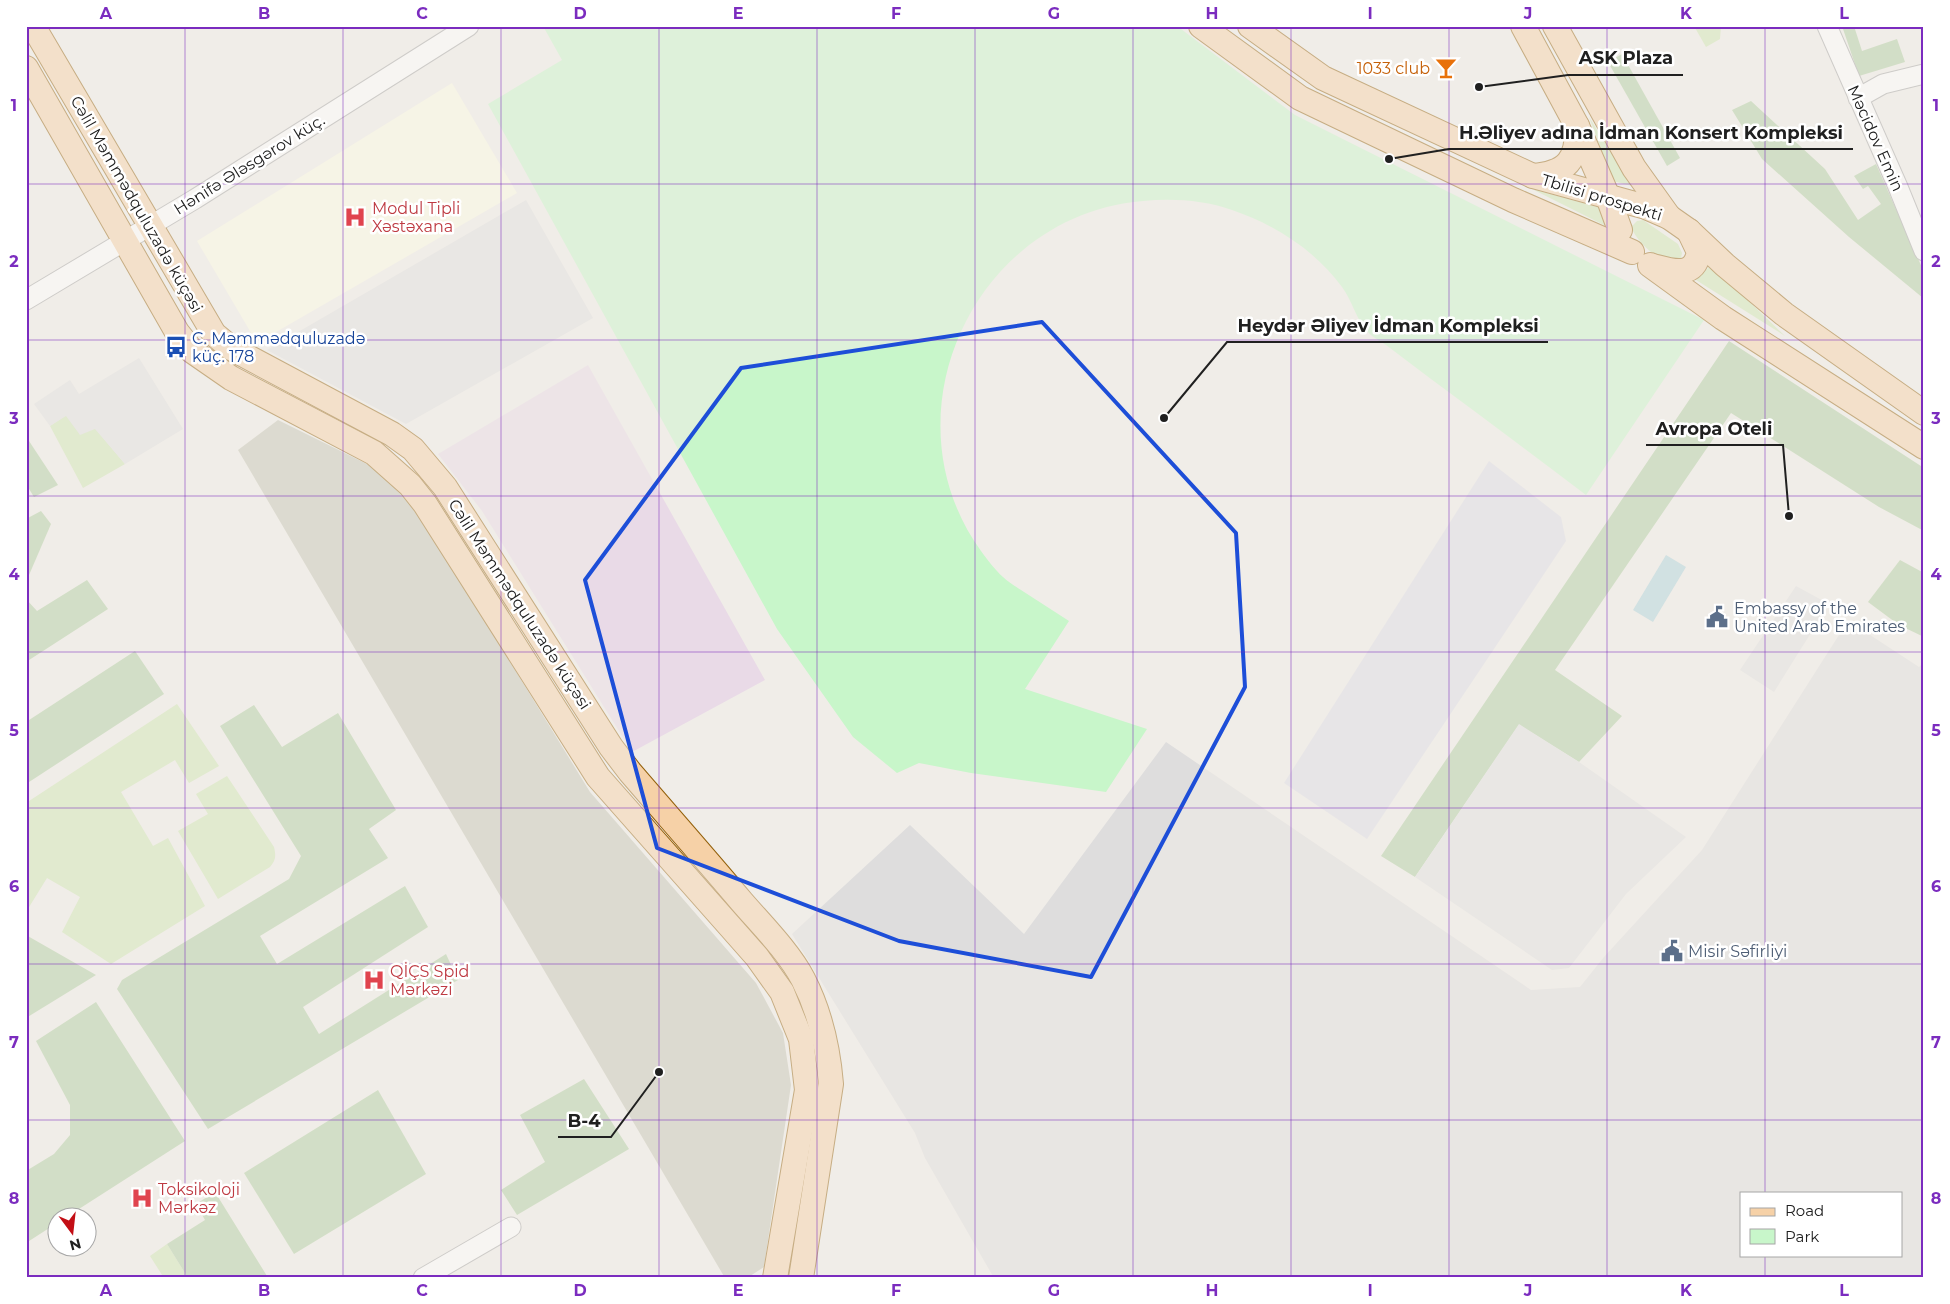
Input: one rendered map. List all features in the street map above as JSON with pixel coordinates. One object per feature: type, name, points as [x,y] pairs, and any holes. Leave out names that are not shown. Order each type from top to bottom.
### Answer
[{"type":"main road","name":"Cəlil Məmmədquluzadə küçəsi","points":[[33,26],[214,334],[231,348],[382,428],[413,449],[445,487],[621,760],[776,942],[802,977],[817,1009],[824,1033],[831,1084],[801,1278]]},
{"type":"main road","name":"Tbilisi prospekti","points":[[1201,26],[1300,98],[1513,200],[1641,258],[1723,318],[1924,447]]},
{"type":"main road","name":"Tbilisi prospekti","points":[[1250,26],[1323,78],[1533,176],[1646,207],[1669,217],[1690,231],[1725,265],[1784,314],[1923,411]]},
{"type":"main road","points":[[1523,26],[1577,126],[1608,197],[1620,230],[1641,258],[1677,272],[1687,270],[1694,265],[1699,252],[1690,231]]},
{"type":"main road","points":[[1556,26],[1634,168],[1669,217]]},
{"type":"main road","name":"Cəlil Məmmədquluzadə küçəsi","points":[[26,68],[177,332],[192,351],[245,386],[374,453],[410,485],[425,504],[598,777],[757,957],[782,992],[800,1039],[807,1090],[775,1278]]},
{"type":"main road","points":[[1533,176],[1552,174],[1563,168],[1578,145],[1577,126]]},
{"type":"main road","points":[[1620,230],[1619,223],[1626,212],[1646,207]]},
{"type":"main road","points":[[245,386],[261,365]]},
{"type":"main road","points":[[386,462],[403,442]]},
{"type":"street","name":"Hənifə Ələsgərov küç.","points":[[26,300],[150,226],[469,26]]},
{"type":"street","name":"Məcidov Emin","points":[[1827,26],[1924,251]]},
{"type":"street","points":[[1858,98],[1883,84],[1924,74]]},
{"type":"street","points":[[423,1278],[511,1227]]},
{"type":"highlighted area","points":[[1042,322],[1236,533],[1245,687],[1091,977],[899,941],[657,848],[585,580],[741,368]]},
{"type":"shaded area","name":"Modul Tipli Xəstəxana","points":[[452,83],[517,193],[257,343],[197,241]]},
{"type":"shaded area","points":[[526,200],[593,318],[406,424],[267,350]]},
{"type":"shaded area","points":[[139,358],[183,429],[125,464],[95,429],[80,435],[66,416],[50,426],[34,404],[70,380],[79,394]]},
{"type":"shaded area","points":[[588,365],[765,680],[632,752],[482,511],[438,454]]},
{"type":"shaded area","points":[[278,420],[377,469],[420,515],[590,792],[756,983],[783,1033],[791,1085],[764,1267],[747,1278],[725,1278],[238,450]]},
{"type":"shaded area","points":[[1489,461],[1561,517],[1566,541],[1367,839],[1284,783]]},
{"type":"shaded area","points":[[1796,586],[1829,604],[1774,692],[1740,670]]},
{"type":"shaded area","points":[[1867,633],[1919,667],[1924,662],[1924,1278],[994,1278],[925,1158],[915,1133],[792,934],[910,825],[1024,934],[1166,742],[1531,990],[1580,987],[1604,957],[1702,850],[1839,635]]},
{"type":"shaded area","points":[[1519,724],[1579,762],[1686,837],[1626,894],[1569,968],[1552,970],[1415,877]]},
{"type":"green space","points":[[543,26],[1177,26],[1295,115],[1704,320],[1586,495],[1371,335],[1363,326],[1345,292],[1332,274],[1320,262],[1293,240],[1248,216],[1199,202],[1177,200],[1143,201],[1084,214],[1033,242],[992,282],[962,330],[944,384],[941,440],[953,497],[981,551],[997,571],[1012,584],[1069,621],[1025,689],[1147,729],[1106,792],[971,773],[919,763],[897,773],[853,737],[777,629],[488,104],[562,60]]},
{"type":"green space","points":[[1694,26],[1721,26],[1720,39],[1706,47]]},
{"type":"green space","points":[[1842,26],[1854,26],[1862,51],[1897,39],[1905,62],[1859,76]]},
{"type":"green space","points":[[1622,54],[1680,158],[1667,166],[1608,62]]},
{"type":"green space","points":[[1751,101],[1825,169],[1858,220],[1881,204],[1868,186],[1863,189],[1854,176],[1876,164],[1924,272],[1923,298],[1849,237],[1762,159],[1732,110]]},
{"type":"green space","points":[[1589,117],[1632,186],[1613,181]]},
{"type":"green space","points":[[1532,189],[1601,208],[1606,226]]},
{"type":"green space","points":[[1643,220],[1678,244],[1682,253],[1681,258],[1677,261],[1660,258],[1643,245],[1631,227],[1637,221]]},
{"type":"green space","points":[[1711,265],[1785,336],[1696,280]]},
{"type":"green space","points":[[1729,341],[1924,468],[1924,531],[1879,507],[1731,413],[1555,670],[1622,716],[1579,762],[1519,725],[1415,877],[1381,856]]},
{"type":"green space","points":[[66,415],[95,428],[125,464],[83,488],[50,426]]},
{"type":"green space","points":[[29,441],[58,485],[34,497],[26,484],[26,443]]},
{"type":"green space","points":[[41,511],[51,524],[26,582],[26,519]]},
{"type":"green space","points":[[1900,560],[1924,573],[1924,637],[1899,625],[1868,602]]},
{"type":"green space","points":[[87,580],[108,609],[26,662],[26,599],[37,611]]},
{"type":"green space","points":[[135,651],[164,694],[26,784],[26,722]]},
{"type":"green space","points":[[177,704],[219,766],[189,783],[175,760],[121,792],[153,846],[168,838],[205,906],[111,964],[62,932],[80,897],[47,878],[26,912],[26,803]]},
{"type":"green space","points":[[254,705],[282,747],[338,713],[396,810],[369,829],[388,858],[260,936],[277,964],[405,886],[428,927],[303,1007],[319,1034],[446,954],[458,980],[208,1129],[117,989],[122,980],[289,879],[301,856],[220,726]]},
{"type":"green space","points":[[227,776],[274,847],[275,855],[270,867],[218,899],[178,831],[208,814],[196,794]]},
{"type":"green space","points":[[26,935],[96,975],[26,1018]]},
{"type":"green space","points":[[96,1002],[185,1141],[84,1206],[48,1206],[48,1229],[26,1243],[26,1171],[54,1154],[70,1135],[70,1105],[36,1041]]},
{"type":"green space","points":[[584,1079],[629,1149],[517,1215],[501,1190],[545,1162],[520,1115]]},
{"type":"green space","points":[[378,1090],[426,1174],[294,1254],[244,1173]]},
{"type":"green space","points":[[215,1192],[267,1276],[264,1278],[188,1278],[167,1244],[205,1220],[196,1204]]},
{"type":"green space","points":[[167,1244],[188,1278],[164,1278],[150,1256]]},
{"type":"water","points":[[1666,555],[1686,567],[1653,622],[1633,610]]},
{"type":"place","name":"1033 club","points":[[1446,68]]},
{"type":"place","name":"ASK Plaza","points":[[1479,87]]},
{"type":"place","name":"H.Əliyev adına İdman Konsert Kompleksi","points":[[1389,159]]},
{"type":"place","name":"Modul Tipli Xəstəxana","points":[[355,217]]},
{"type":"place","name":"C. Məmmədquluzadə küç. 178","points":[[176,347]]},
{"type":"place","name":"Heydər Əliyev İdman Kompleksi","points":[[1164,418]]},
{"type":"place","name":"Avropa Oteli","points":[[1789,516]]},
{"type":"place","name":"Embassy of the United Arab Emirates","points":[[1717,617]]},
{"type":"place","name":"Misir Səfirliyi","points":[[1672,951]]},
{"type":"place","name":"QİÇS Spid Mərkəzi","points":[[374,980]]},
{"type":"place","name":"B-4","points":[[659,1072]]},
{"type":"place","name":"Toksikoloji Mərkəz","points":[[142,1198]]}]
